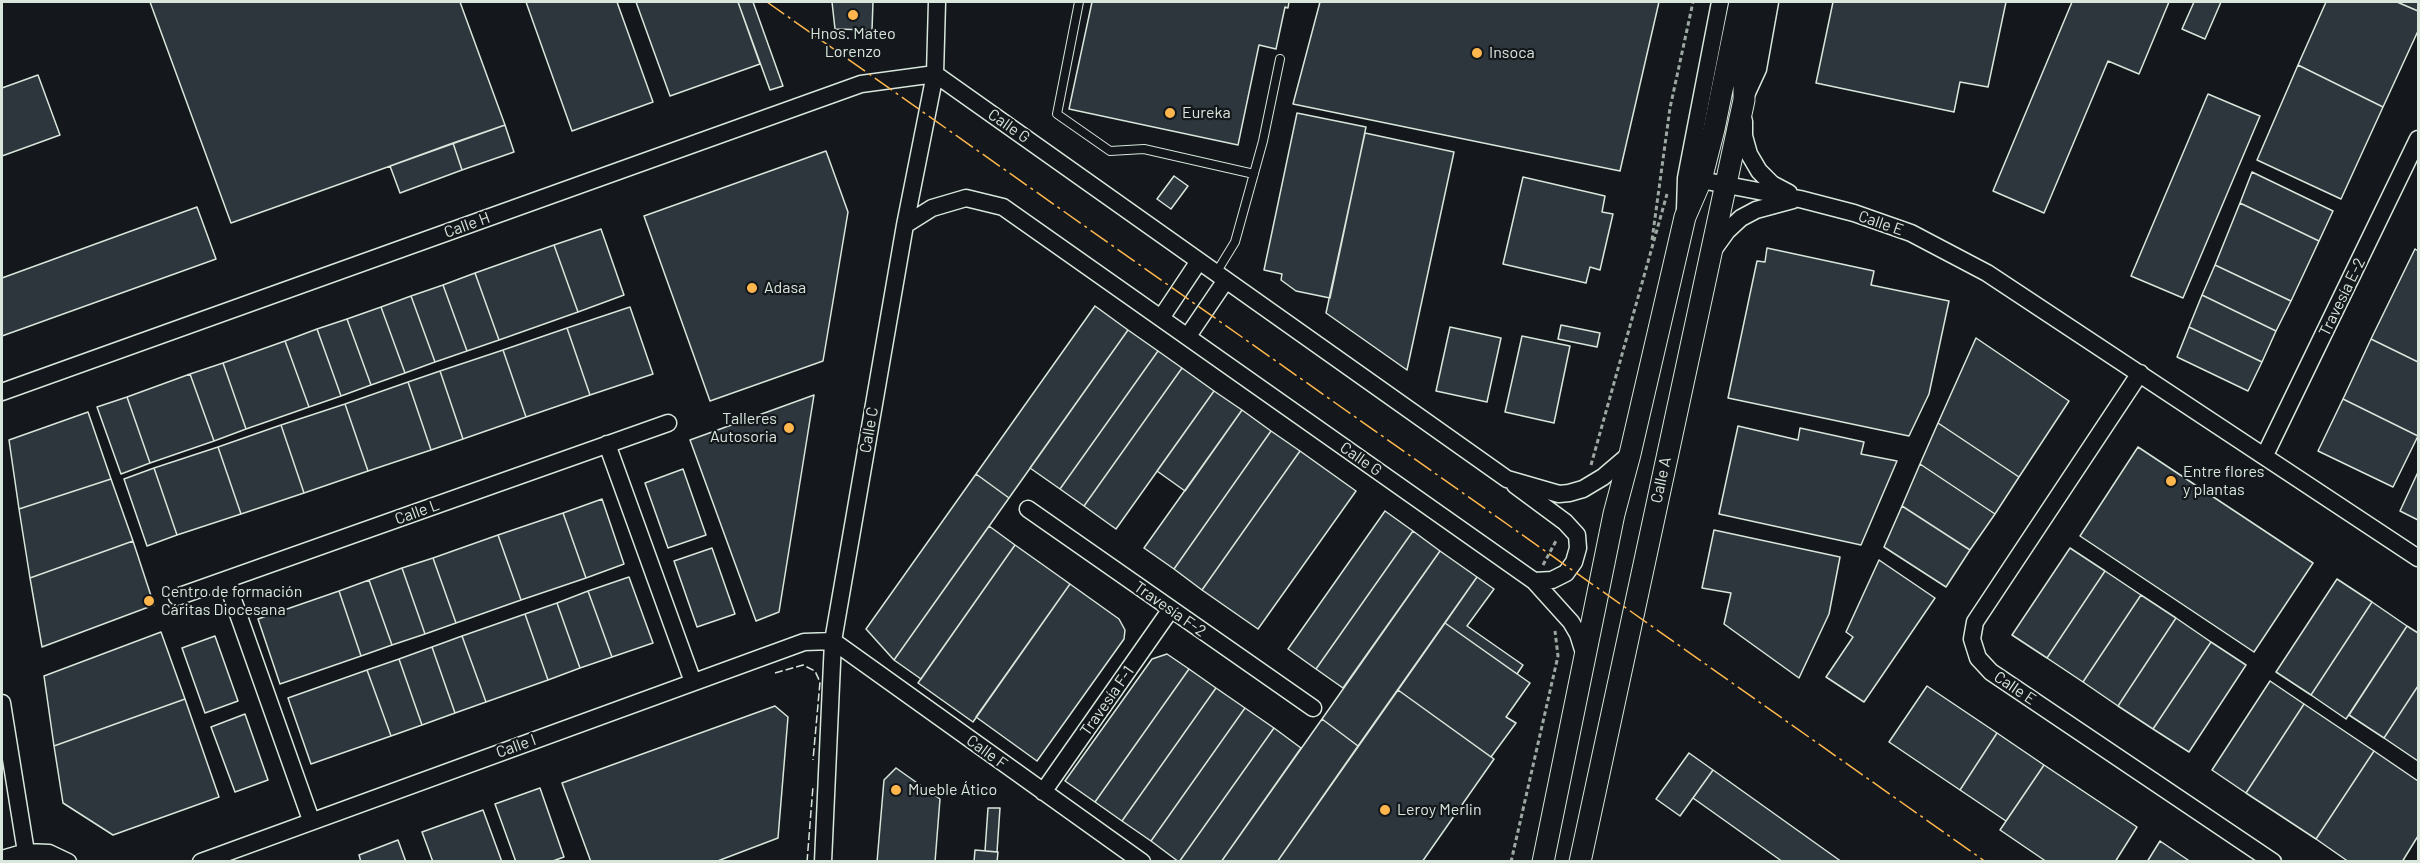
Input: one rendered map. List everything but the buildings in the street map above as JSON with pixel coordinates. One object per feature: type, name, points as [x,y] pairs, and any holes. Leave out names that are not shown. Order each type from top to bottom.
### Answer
[{"type":"street","name":"Calle C","points":[[823,861],[833,641],[905,225],[935,74],[937,2]]},
{"type":"street","points":[[1685,217],[1686,178],[1720,2]]},
{"type":"street","points":[[1543,861],[1614,514],[1685,217],[1701,180],[1714,129],[1740,2]]},
{"type":"street","name":"Calle A","points":[[1744,100],[1744,66],[1754,2]]},
{"type":"street","name":"Calle A","points":[[1580,861],[1708,256],[1744,100],[1758,69],[1770,2]]},
{"type":"street","name":"Calle G","points":[[935,74],[1565,522],[1577,535],[1578,548],[1574,562],[1566,573],[1552,580],[1534,582]]},
{"type":"street","name":"Calle H","points":[[2,392],[861,84],[935,74]]},
{"type":"street","name":"Calle E","points":[[1744,100],[1744,136],[1749,154],[1759,171],[1772,184],[1800,199]]},
{"type":"street","name":"Travesía E-2","points":[[2265,455],[2418,138]]},
{"type":"street","name":"Calle E","points":[[1701,180],[1800,199],[1854,213],[1911,233],[1987,273],[2418,558]]},
{"type":"street","name":"Calle G","points":[[905,225],[932,208],[966,198],[1004,207],[1534,582],[1571,622],[1578,634],[1584,653]]},
{"type":"street","name":"Calle E","points":[[1708,256],[1726,231],[1741,218],[1770,206],[1800,199]]},
{"type":"street","points":[[1161,318],[1199,261]]},
{"type":"street","points":[[1188,336],[1221,277]]},
{"type":"street","name":"Calle E","points":[[2140,373],[1975,622],[1972,639],[1978,658],[1991,672],[2273,861]]},
{"type":"street","name":"Calle L","points":[[177,597],[668,423]]},
{"type":"street","points":[[607,444],[693,682]]},
{"type":"street","name":"Calle G","points":[[1507,479],[1559,494],[1569,493],[1583,489],[1603,477],[1630,454]]},
{"type":"street","name":"Travesía F-2","points":[[1028,509],[1313,708]]},
{"type":"street","points":[[226,580],[310,820]]},
{"type":"street","name":"Travesía F-1","points":[[1043,792],[1171,609]]},
{"type":"street","name":"Calle I","points":[[201,861],[221,858],[310,820],[804,642],[833,641]]},
{"type":"street","name":"Calle F","points":[[833,641],[1142,861]]},
{"type":"street","points":[[2,703],[26,852]]},
{"type":"street","points":[[2,860],[26,852],[49,854],[68,861]]},
{"type":"lane","points":[[1080,2],[1057,114],[1110,151],[1143,149],[1254,174]]},
{"type":"lane","points":[[1221,277],[1235,242],[1263,141],[1280,59]]},
{"type":"path","points":[[1651,251],[1670,108],[1693,2]]},
{"type":"fence","points":[[775,673],[803,665],[815,671],[820,682],[813,760]]},
{"type":"fence","points":[[807,862],[813,786]]},
{"type":"power","points":[[767,2],[1986,862]]},
{"type":"place","name":"Hnos. Mateo Lorenzo","points":[[853,15]]},
{"type":"place","name":"Insoca","points":[[1477,53]]},
{"type":"place","name":"Eureka","points":[[1170,113]]},
{"type":"place","name":"Adasa","points":[[752,288]]},
{"type":"place","name":"Talleres Autosoria","points":[[789,428]]},
{"type":"place","name":"Entre flores y plantas","points":[[2171,481]]},
{"type":"place","name":"Centro de formación Cáritas Diocesana","points":[[149,601]]},
{"type":"place","name":"Mueble Ático","points":[[896,790]]},
{"type":"place","name":"Leroy Merlin","points":[[1385,810]]}]
